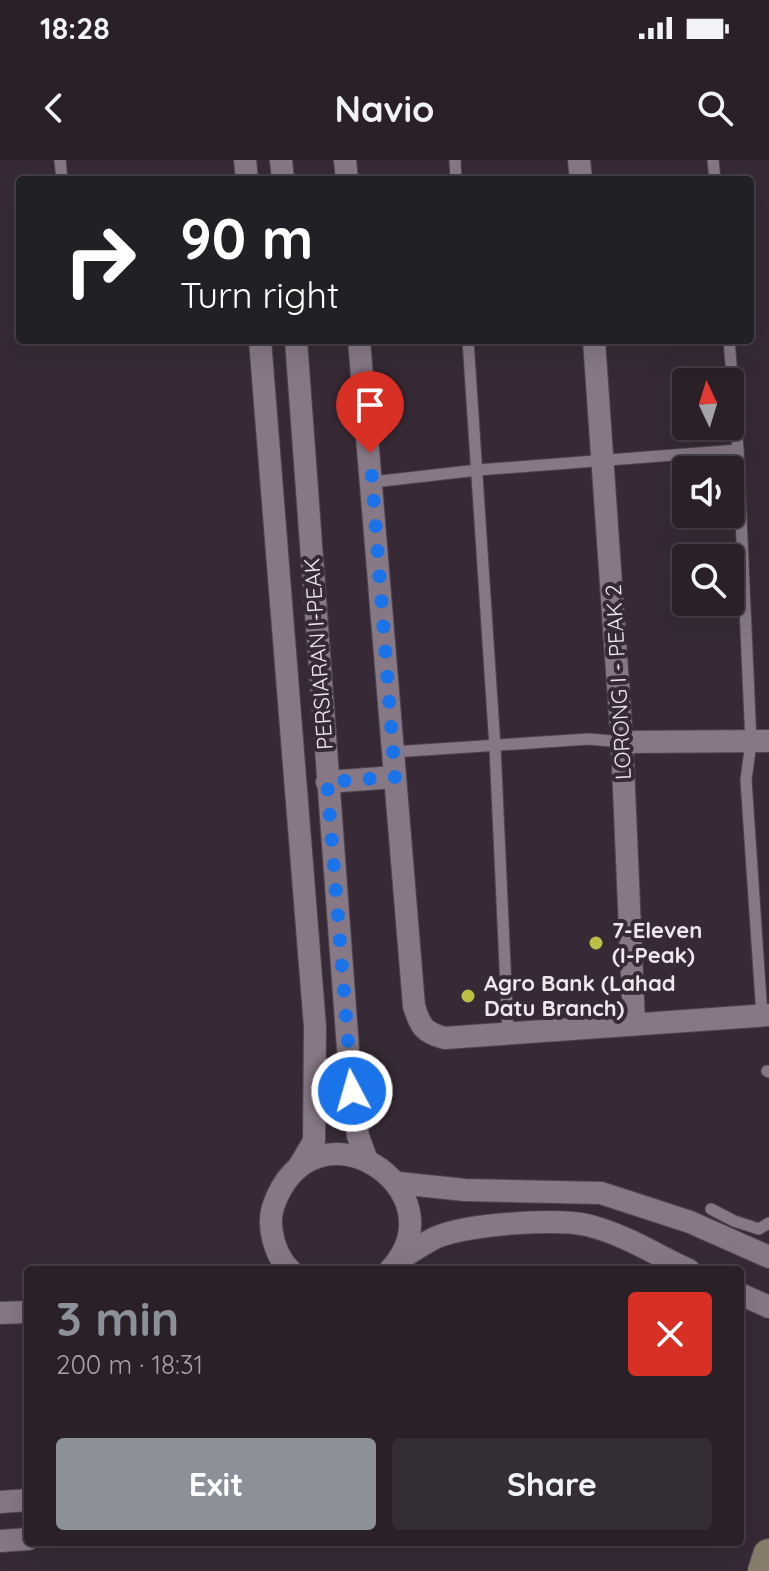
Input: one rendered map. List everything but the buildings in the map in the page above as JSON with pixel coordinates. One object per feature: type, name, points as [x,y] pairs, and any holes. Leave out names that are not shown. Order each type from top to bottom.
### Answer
[{"type":"main road","points":[[764,1571],[769,1555]]},
{"type":"street","points":[[260,344],[315,1027],[314,1141],[298,1168],[280,1188],[271,1214],[273,1240],[285,1266]]},
{"type":"street","name":"PERSIARAN I-PEAK","points":[[296,344],[350,1076],[358,1136],[366,1158]]},
{"type":"street","points":[[359,344],[414,1006],[420,1026],[430,1035],[445,1038],[766,1016]]},
{"type":"street","name":"LORONG I - PEAK 2","points":[[594,344],[622,742],[634,1023]]},
{"type":"street","points":[[622,742],[760,742]]},
{"type":"street","points":[[327,782],[395,777]]},
{"type":"street","points":[[298,1168],[319,1157],[343,1154],[366,1158],[398,1183],[409,1208],[409,1234],[395,1265]]},
{"type":"street","points":[[398,1183],[465,1190],[601,1193],[690,1222],[769,1257]]},
{"type":"street","points":[[395,1265],[439,1236],[451,1233],[521,1224],[571,1222],[595,1227],[680,1266]]},
{"type":"street","points":[[744,1296],[769,1307]]},
{"type":"street","points":[[0,1313],[24,1312]]},
{"type":"street","points":[[0,1502],[24,1500]]},
{"type":"street","points":[[0,1541],[24,1539]]},
{"type":"lane","points":[[468,344],[495,747],[508,1032]]},
{"type":"lane","points":[[729,344],[760,742],[746,780],[766,1016]]},
{"type":"lane","points":[[373,482],[478,470],[738,450]]},
{"type":"lane","points":[[393,752],[589,739],[622,742]]},
{"type":"lane","points":[[711,1209],[759,1229],[769,1223]]},
{"type":"place","name":"7-Eleven (I-Peak)","points":[[596,943]]},
{"type":"place","name":"Agro Bank (Lahad Datu Branch)","points":[[468,996]]},
{"type":"route","points":[[352,1091],[327,782],[395,777],[370,453]]}]
